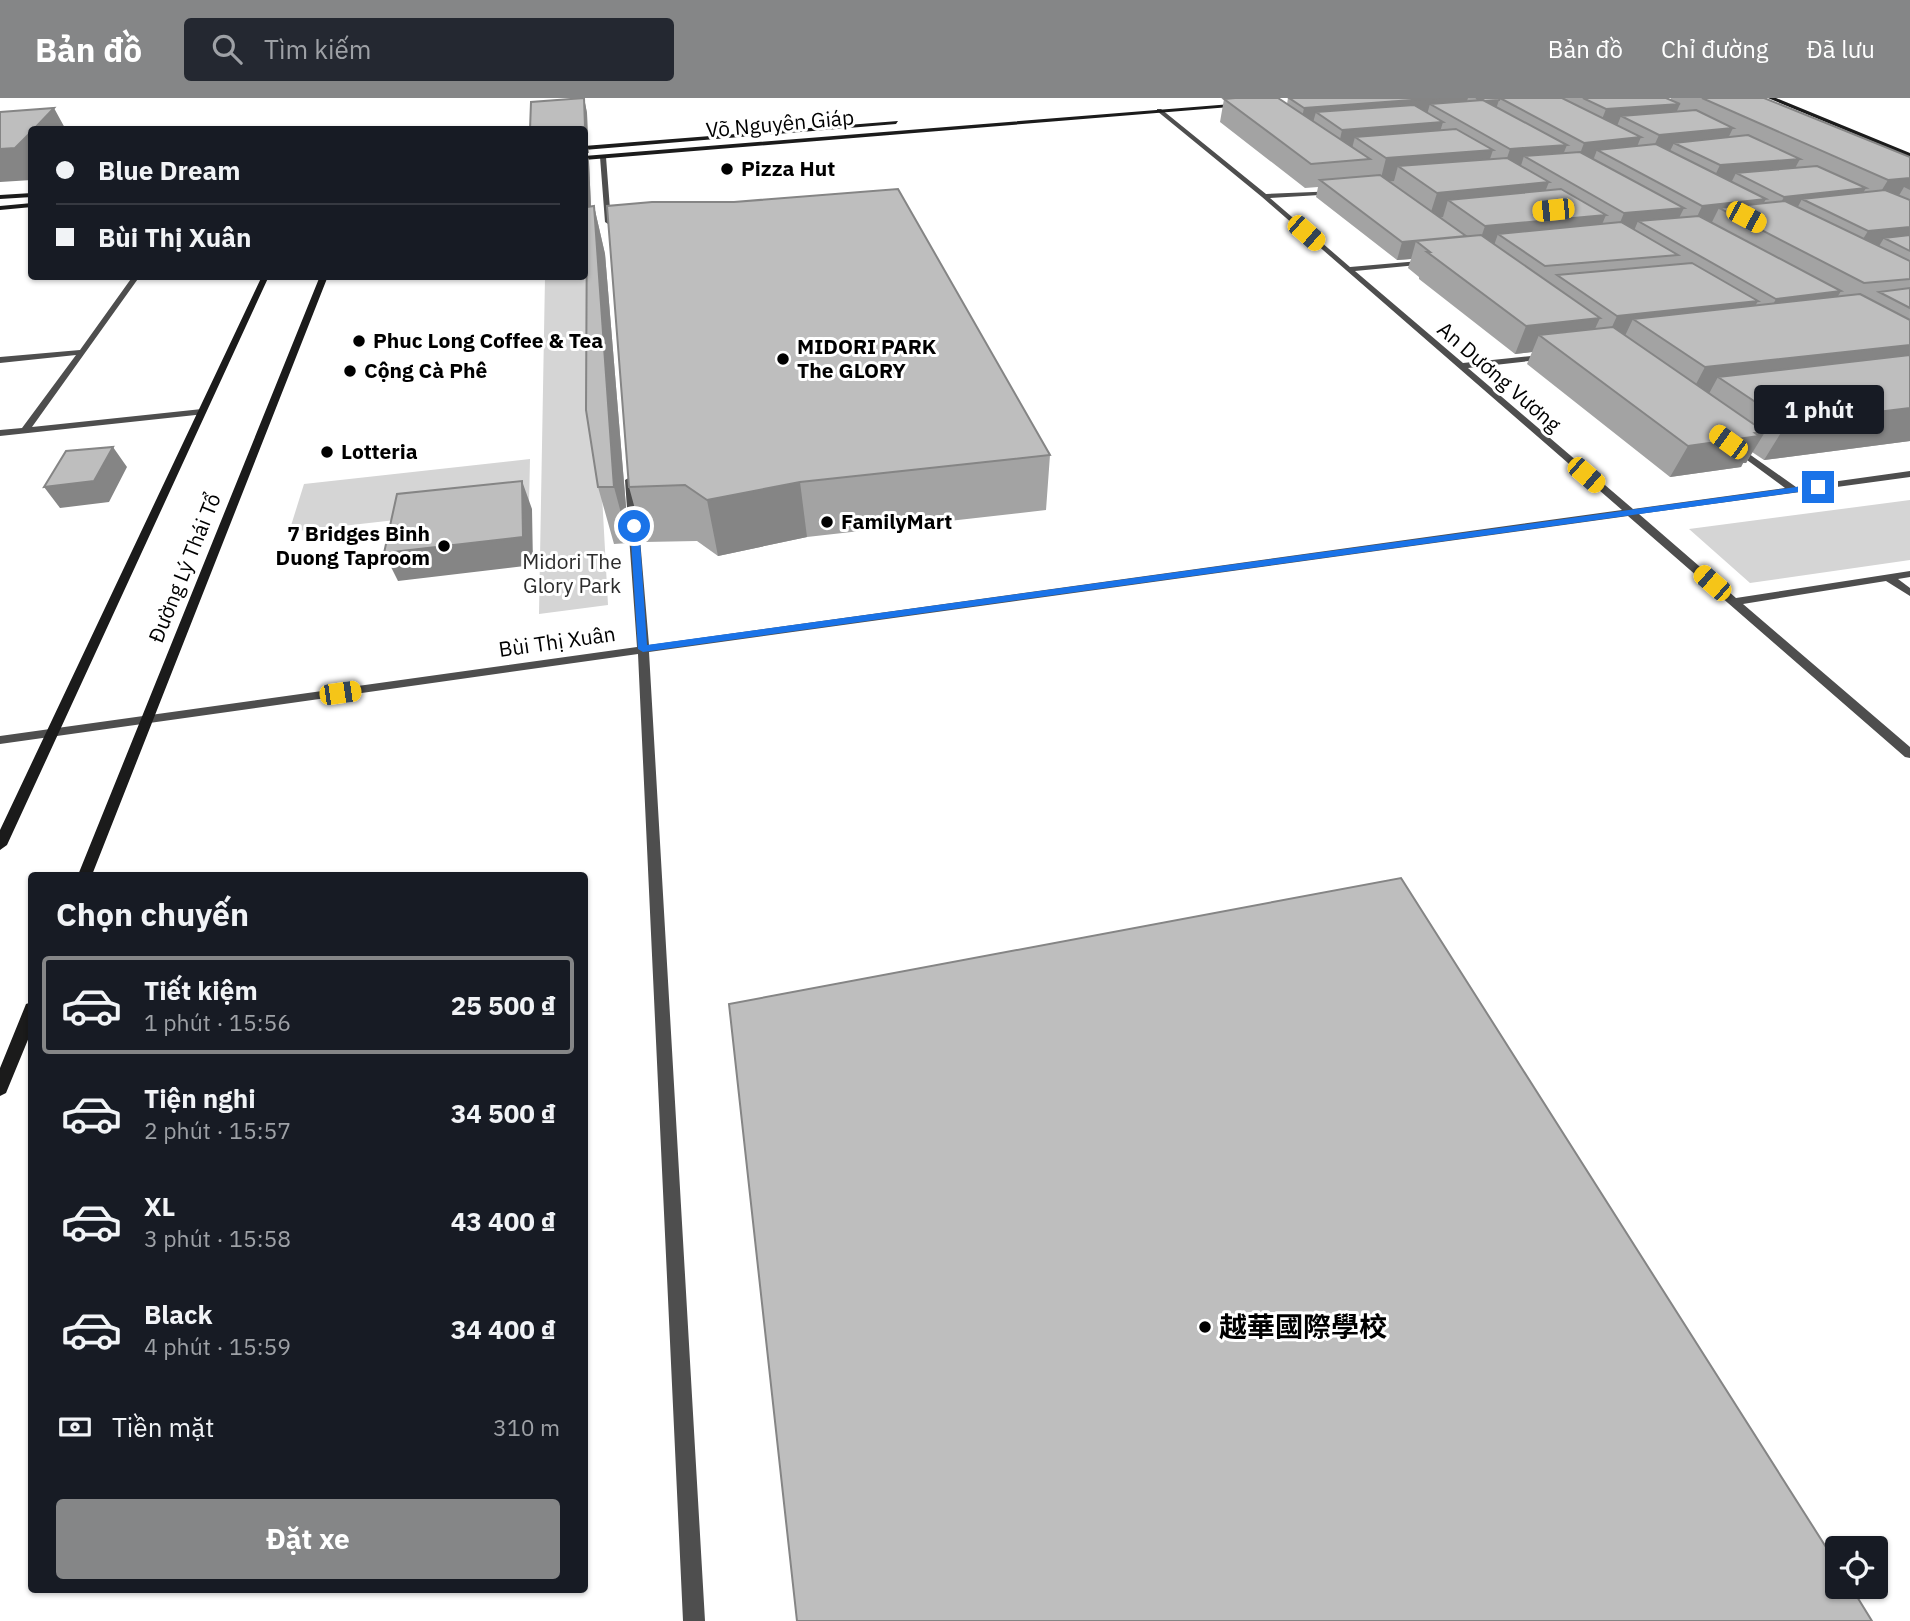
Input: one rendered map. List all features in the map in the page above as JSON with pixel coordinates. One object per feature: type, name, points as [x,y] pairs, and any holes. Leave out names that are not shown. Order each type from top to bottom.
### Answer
[{"type":"street","points":[[1771,98],[1910,155]]},
{"type":"street","name":"Võ Nguyên Giáp","points":[[588,158],[1256,103]]},
{"type":"street","name":"An Dương Vương","points":[[1159,110],[1264,196],[1910,754]]},
{"type":"street","name":"Võ Nguyên Giáp","points":[[588,148],[907,121]]},
{"type":"street","points":[[603,157],[610,239]]},
{"type":"street","points":[[1264,196],[1341,191]]},
{"type":"street","points":[[0,197],[28,195]]},
{"type":"street","points":[[0,208],[28,205]]},
{"type":"street","points":[[1348,270],[1431,261]]},
{"type":"street","points":[[25,430],[134,280]]},
{"type":"street","name":"Đường Lý Thái Tổ","points":[[0,845],[264,280]]},
{"type":"street","name":"Đường Lý Thái Tổ","points":[[86,872],[322,280]]},
{"type":"street","points":[[0,360],[83,352]]},
{"type":"street","points":[[1460,366],[1563,354]]},
{"type":"street","points":[[0,433],[202,412]]},
{"type":"street","points":[[1728,442],[1794,490]]},
{"type":"street","points":[[630,470],[643,649],[694,1621]]},
{"type":"street","name":"Bùi Thị Xuân","points":[[0,740],[146,722],[643,649],[1910,474]]},
{"type":"street","points":[[1732,601],[1910,574]]},
{"type":"street","points":[[1888,577],[1910,593]]},
{"type":"street","points":[[0,1088],[28,1019]]},
{"type":"green space","name":"Midori The Glory Park","points":[[588,238],[608,605],[539,614],[545,280],[588,280]]},
{"type":"green space","points":[[530,459],[529,505],[289,532],[304,484]]},
{"type":"green space","points":[[1910,500],[1910,560],[1750,583],[1689,529]]},
{"type":"building","points":[[584,98],[585,126],[530,126],[531,102]]},
{"type":"building","points":[[1278,98],[1370,159],[1311,164],[1224,99]]},
{"type":"building","points":[[1289,98],[1439,98],[1304,108]]},
{"type":"building","points":[[1476,98],[1500,98],[1485,101]]},
{"type":"building","points":[[1500,98],[1562,98],[1641,137],[1584,143]]},
{"type":"building","points":[[1583,98],[1666,98],[1680,104],[1606,109]]},
{"type":"building","points":[[1702,98],[1764,98],[1910,157],[1910,178],[1888,180]]},
{"type":"building","points":[[1483,100],[1567,145],[1510,149],[1430,104]]},
{"type":"building","points":[[1414,105],[1443,122],[1342,130],[1316,112]]},
{"type":"building","points":[[54,108],[36,126],[28,126],[28,135],[15,148],[0,149],[0,112]]},
{"type":"building","points":[[1696,110],[1733,128],[1659,135],[1621,116]]},
{"type":"building","points":[[1456,129],[1493,150],[1386,158],[1355,137]]},
{"type":"building","points":[[1748,135],[1800,159],[1720,165],[1674,143]]},
{"type":"building","points":[[1656,144],[1766,199],[1702,206],[1597,150]]},
{"type":"building","points":[[1580,152],[1684,208],[1624,213],[1524,156]]},
{"type":"building","points":[[1507,158],[1549,182],[1437,193],[1398,166]]},
{"type":"building","points":[[1817,166],[1866,188],[1784,197],[1736,173]]},
{"type":"building","points":[[1380,175],[1466,236],[1402,242],[1320,180]]},
{"type":"building","name":"MIDORI PARK The GLORY","points":[[898,189],[1050,455],[800,482],[707,500],[685,485],[629,487],[607,206],[652,202],[734,202]]},
{"type":"building","points":[[1561,189],[1606,215],[1485,226],[1448,200]]},
{"type":"building","points":[[1885,190],[1910,200],[1910,227],[1868,231],[1802,199]]},
{"type":"building","points":[[1785,201],[1910,261],[1910,279],[1864,283],[1719,208]]},
{"type":"building","points":[[594,206],[614,487],[598,487],[586,410],[588,207]]},
{"type":"building","points":[[1699,216],[1841,291],[1776,299],[1638,221]]},
{"type":"building","points":[[1621,222],[1678,255],[1545,266],[1498,234]]},
{"type":"building","points":[[1481,235],[1600,318],[1526,326],[1416,241]]},
{"type":"building","points":[[1910,235],[1910,251],[1884,238]]},
{"type":"building","points":[[1692,263],[1758,301],[1617,316],[1557,275]]},
{"type":"building","points":[[1910,288],[1910,308],[1879,292]]},
{"type":"building","points":[[1860,294],[1910,320],[1910,345],[1705,367],[1633,319]]},
{"type":"building","points":[[1613,327],[1765,432],[1755,433],[1759,436],[1688,446],[1539,335]]},
{"type":"building","points":[[1910,355],[1910,408],[1787,423],[1718,377]]},
{"type":"building","points":[[113,447],[94,481],[44,487],[66,451]]},
{"type":"building","points":[[522,481],[523,537],[384,553],[397,494]]},
{"type":"building","name":"越華國際學校","points":[[1401,878],[1825,1546],[1825,1599],[1858,1599],[1872,1621],[797,1621],[729,1004]]},
{"type":"place","name":"Pizza Hut","points":[[727,169]]},
{"type":"place","name":"Phuc Long Coffee & Tea","points":[[359,341]]},
{"type":"place","name":"MIDORI PARK The GLORY","points":[[783,359]]},
{"type":"place","name":"Cộng Cà Phê","points":[[350,371]]},
{"type":"place","name":"Lotteria","points":[[327,452]]},
{"type":"place","name":"FamilyMart","points":[[827,522]]},
{"type":"place","name":"7 Bridges Binh Duong Taproom","points":[[444,546]]},
{"type":"place","name":"越華國際學校","points":[[1205,1327]]},
{"type":"route","points":[[634,526],[643,649],[1628,511],[1818,487]]}]
